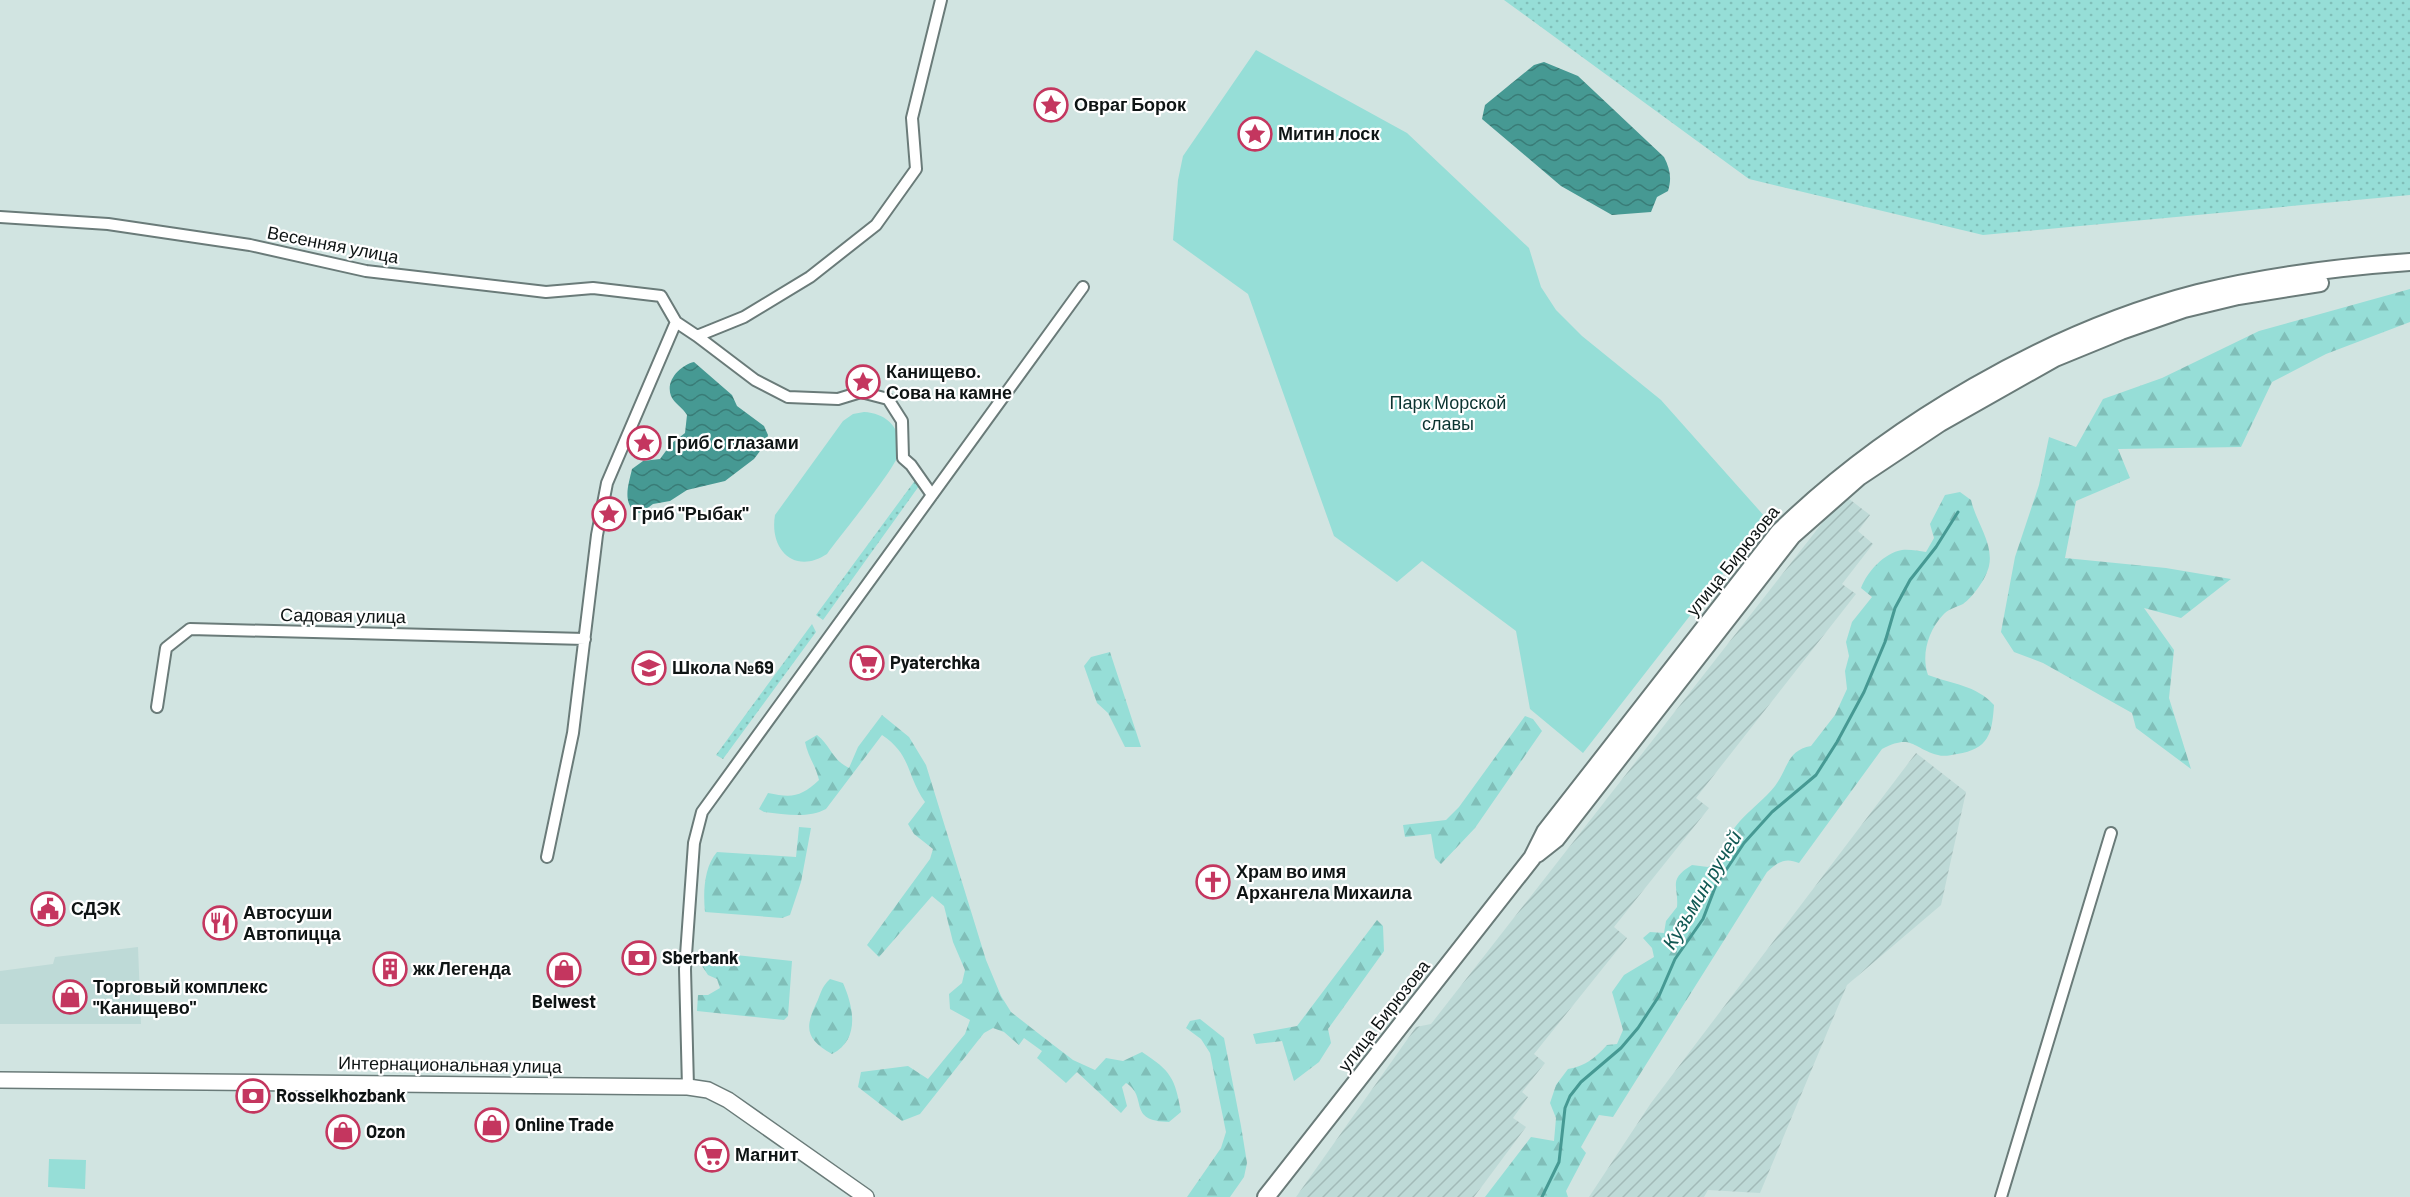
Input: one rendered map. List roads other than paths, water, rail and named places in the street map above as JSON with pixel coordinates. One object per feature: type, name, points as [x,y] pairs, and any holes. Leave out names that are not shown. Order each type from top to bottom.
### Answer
[{"type":"main road","name":"улица Бирюзова","points":[[1266,1197],[1532,858],[1545,832],[1779,532],[1824,490],[1874,451],[2002,372],[2067,339],[2129,314],[2197,294],[2271,278],[2410,262]]},
{"type":"main road","name":"улица Бирюзова","points":[[1532,858],[1556,839],[1792,536],[1839,493],[1940,423],[2055,358],[2121,331],[2184,309],[2238,296],[2324,282],[2410,273]]},
{"type":"main road","name":"Интернациональная улица","points":[[0,1080],[688,1087],[708,1090],[728,1100],[866,1197]]},
{"type":"street","points":[[697,336],[744,317],[810,277],[876,225],[916,169],[912,118],[941,0]]},
{"type":"street","name":"Весенняя улица","points":[[0,217],[108,224],[250,245],[377,273],[546,292],[593,288],[661,296],[676,322]]},
{"type":"street","points":[[688,1087],[685,969],[694,843],[702,812],[1083,287]]},
{"type":"street","points":[[547,857],[573,733],[597,535],[608,483],[676,322],[755,380],[788,397],[838,399],[861,392],[888,399],[902,421],[903,458],[911,465],[932,495]]},
{"type":"street","name":"Садовая улица","points":[[157,707],[166,648],[190,629],[585,639]]},
{"type":"street","points":[[2001,1197],[2111,833]]},
{"type":"water","points":[[1544,62],[1578,76],[1664,157],[1670,174],[1668,191],[1657,197],[1651,212],[1612,215],[1561,186],[1482,119],[1485,105],[1534,65]]},
{"type":"water","points":[[694,362],[732,395],[737,406],[764,426],[768,435],[766,443],[754,459],[725,481],[687,490],[670,501],[653,504],[641,513],[635,512],[631,508],[628,497],[632,469],[643,461],[660,459],[671,444],[685,433],[687,415],[672,399],[670,384],[679,370]]},
{"type":"waterway","name":"Кузьмин ручей","points":[[1542,1197],[1559,1162],[1565,1108],[1570,1096],[1581,1082],[1621,1048],[1638,1028],[1659,996],[1675,959],[1703,919],[1716,885],[1744,843],[1772,812],[1816,775],[1864,692],[1885,642],[1895,608],[1910,580],[1936,547],[1958,512]]},
{"type":"place","name":"Овраг Борок","points":[[1051,105]]},
{"type":"place","name":"Митин лоск","points":[[1255,134]]},
{"type":"place","name":"Канищево. Сова на камне","points":[[863,382]]},
{"type":"place","name":"Гриб с глазами","points":[[644,443]]},
{"type":"place","name":"Гриб \"Рыбак\"","points":[[609,514]]},
{"type":"place","name":"Pyaterchka","points":[[867,663]]},
{"type":"place","name":"Школа №69","points":[[649,668]]},
{"type":"place","name":"Храм во имя Архангела Михаила","points":[[1213,882]]},
{"type":"place","name":"СДЭК","points":[[48,909]]},
{"type":"place","name":"Автосуши Автопицца","points":[[220,923]]},
{"type":"place","name":"Sberbank","points":[[639,958]]},
{"type":"place","name":"жк Легенда","points":[[390,969]]},
{"type":"place","name":"Belwest","points":[[564,970]]},
{"type":"place","name":"Торговый комплекс \"Канищево\"","points":[[70,997]]},
{"type":"place","name":"Rosselkhozbank","points":[[253,1096]]},
{"type":"place","name":"Online Trade","points":[[492,1125]]},
{"type":"place","name":"Ozon","points":[[343,1132]]},
{"type":"place","name":"Магнит","points":[[712,1155]]},
{"type":"park label","name":"Парк Морской славы","points":[[1448,413]]}]
